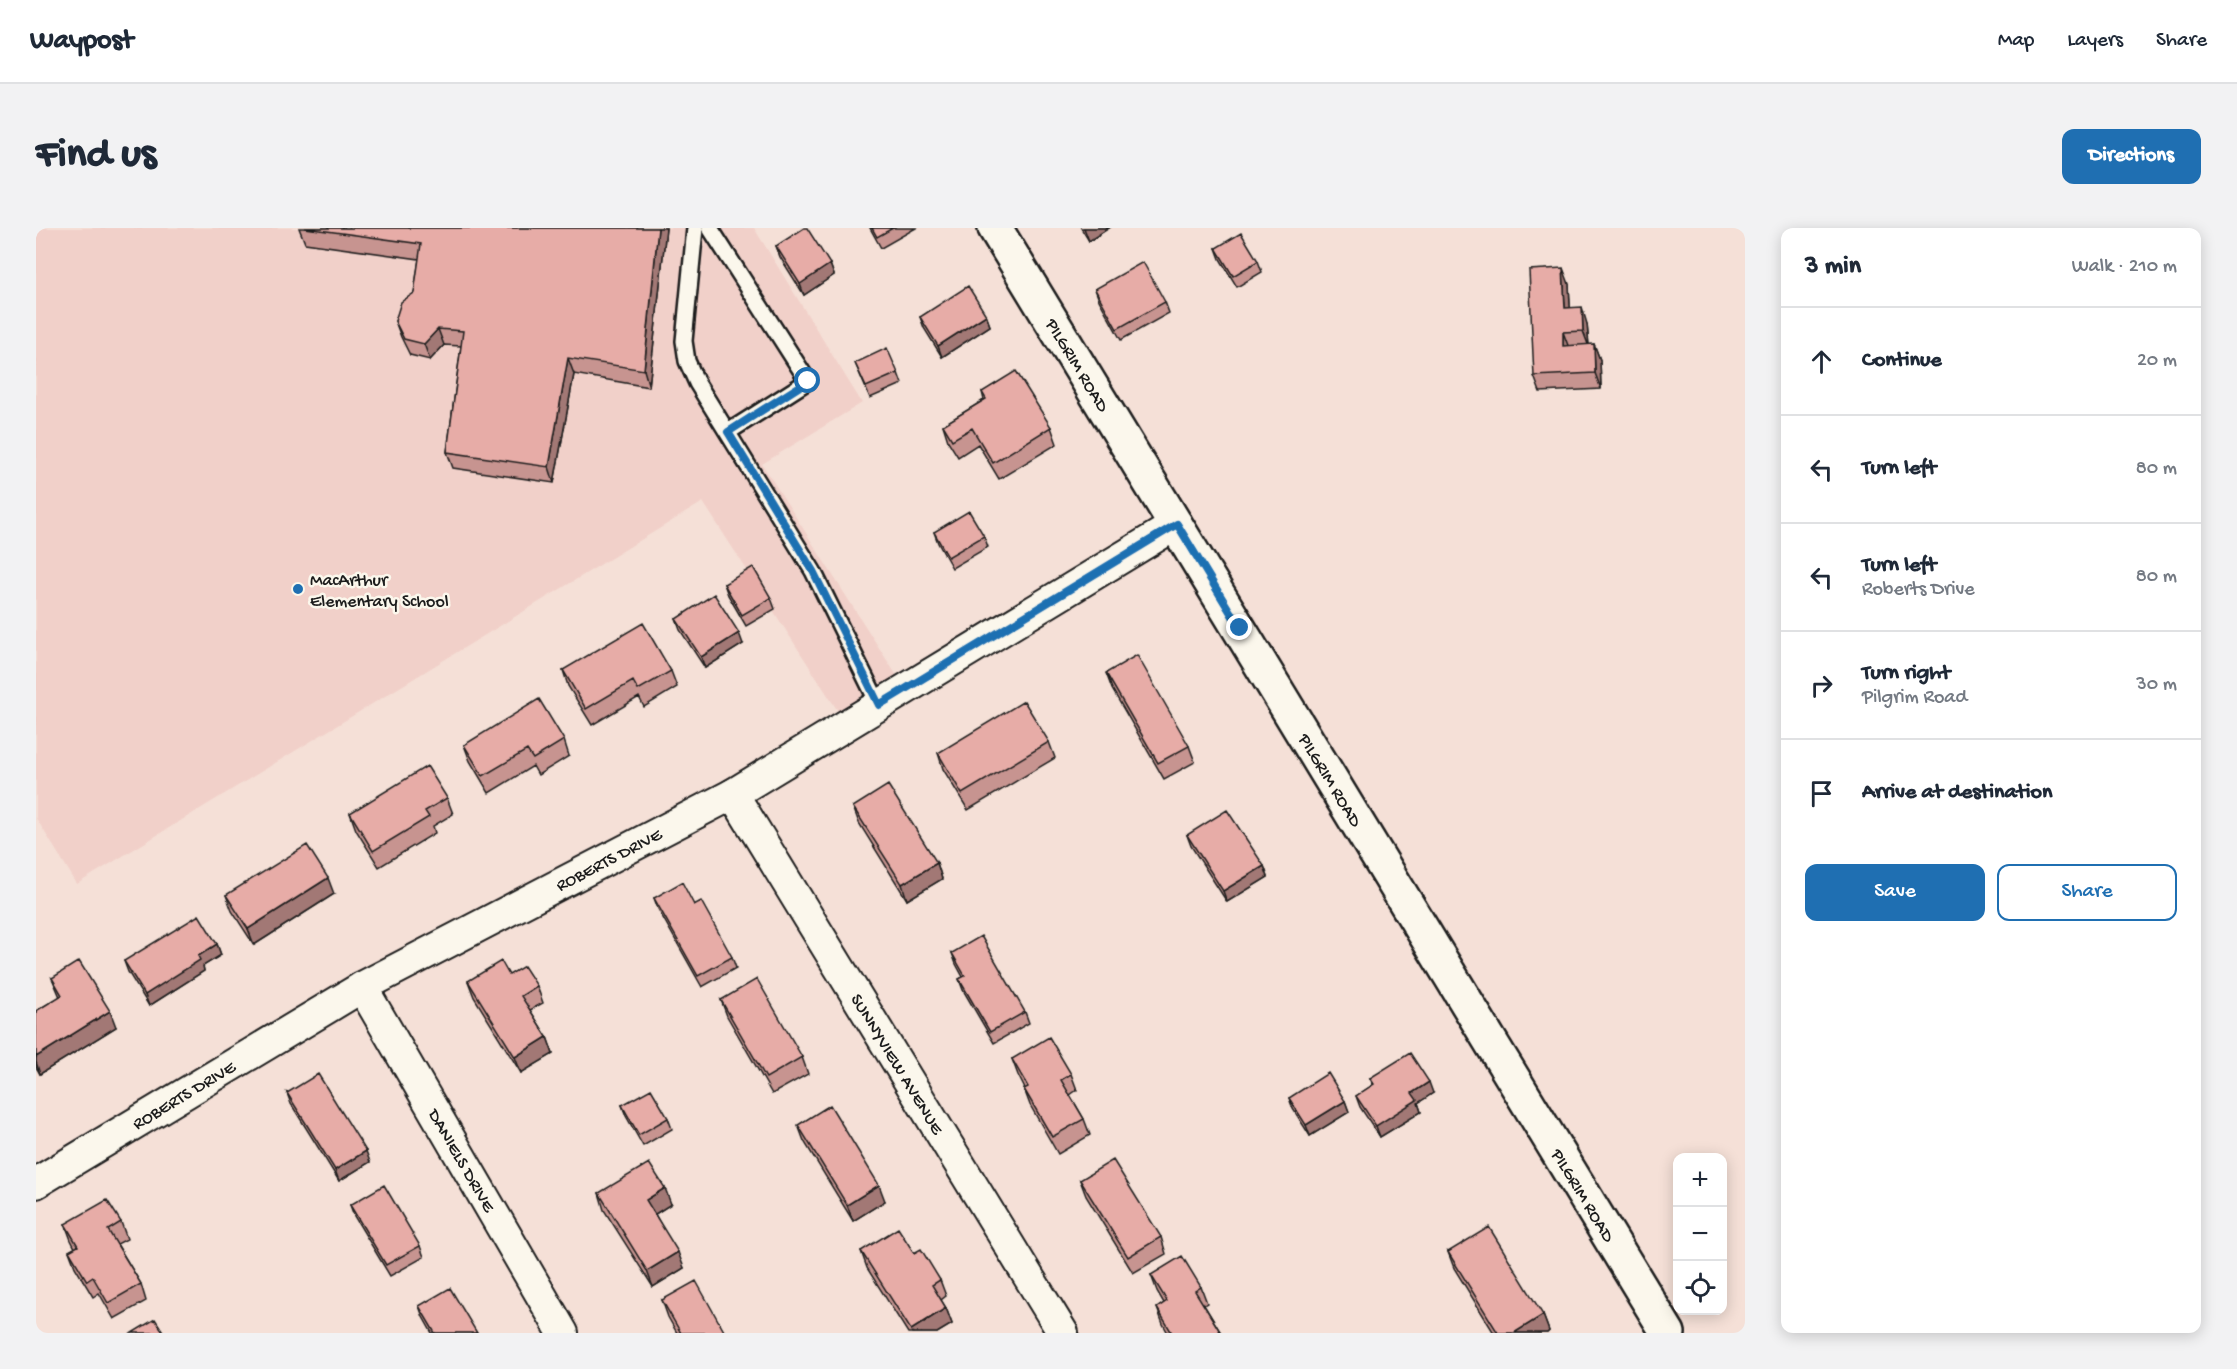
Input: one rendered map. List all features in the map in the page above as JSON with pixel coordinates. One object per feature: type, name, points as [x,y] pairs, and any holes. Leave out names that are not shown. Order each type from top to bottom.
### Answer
[{"type":"street","name":"PILGRIM ROAD","points":[[995,228],[1668,1333]]},
{"type":"street","name":"ROBERTS DRIVE","points":[[36,1183],[362,987],[733,794],[1177,524]]},
{"type":"street","name":"SUNNYVIEW AVENUE","points":[[733,794],[1063,1333]]},
{"type":"street","name":"DANIELS DRIVE","points":[[362,987],[563,1333]]},
{"type":"lane","points":[[695,228],[684,341],[687,362],[697,383],[813,571],[879,705]]},
{"type":"lane","points":[[710,228],[808,381],[728,432]]},
{"type":"shaded area","name":"MacArthur Elementary School","points":[[44,228],[754,228],[862,403],[762,464],[897,676],[838,711],[703,502],[77,884],[36,818],[36,233]]},
{"type":"building","points":[[305,228],[658,228],[644,370],[568,358],[549,467],[447,452],[463,331],[438,329],[424,344],[404,339],[395,321],[401,302],[414,293],[421,244]]},
{"type":"building","points":[[807,228],[830,264],[800,284],[776,246]]},
{"type":"building","points":[[872,228],[893,228],[877,237]]},
{"type":"building","points":[[1241,233],[1258,261],[1233,276],[1216,248]]},
{"type":"building","points":[[1143,262],[1165,302],[1117,329],[1095,289]]},
{"type":"building","points":[[1563,268],[1565,308],[1582,307],[1583,331],[1563,332],[1563,346],[1594,344],[1595,373],[1534,376],[1529,270]]},
{"type":"building","points":[[968,286],[986,315],[938,346],[920,317]]},
{"type":"building","points":[[887,348],[898,373],[866,387],[855,363]]},
{"type":"building","points":[[1016,371],[1051,427],[993,463],[972,428],[952,440],[943,425],[986,399],[982,392]]},
{"type":"building","points":[[969,511],[984,536],[948,557],[934,532]]},
{"type":"building","points":[[753,567],[771,598],[742,615],[724,584]]},
{"type":"building","points":[[714,594],[739,633],[701,657],[676,619]]},
{"type":"building","points":[[643,623],[671,671],[638,690],[633,681],[586,709],[563,670]]},
{"type":"building","points":[[1137,655],[1189,746],[1158,763],[1106,673]]},
{"type":"building","points":[[539,699],[564,740],[533,759],[527,750],[483,776],[464,745]]},
{"type":"building","points":[[1024,701],[1049,742],[962,794],[938,753]]},
{"type":"building","points":[[427,766],[447,798],[425,811],[429,817],[373,851],[350,813]]},
{"type":"building","points":[[888,785],[937,863],[902,884],[853,807]]},
{"type":"building","points":[[1227,810],[1264,866],[1223,891],[1187,835]]},
{"type":"building","points":[[307,845],[328,878],[248,929],[226,895]]},
{"type":"building","points":[[682,882],[694,905],[701,901],[732,957],[698,976],[654,898]]},
{"type":"building","points":[[199,915],[217,944],[198,956],[200,960],[145,995],[124,961]]},
{"type":"building","points":[[981,936],[1025,1012],[990,1032],[959,979],[965,976],[952,953]]},
{"type":"building","points":[[79,961],[110,1011],[36,1057],[36,1011],[62,995],[52,978]]},
{"type":"building","points":[[501,961],[509,975],[524,966],[537,986],[521,996],[547,1037],[515,1057],[468,981]]},
{"type":"building","points":[[757,979],[802,1057],[766,1078],[721,1000]]},
{"type":"building","points":[[1049,1037],[1071,1074],[1061,1080],[1084,1119],[1052,1137],[1024,1089],[1028,1087],[1012,1059]]},
{"type":"building","points":[[1410,1053],[1429,1082],[1412,1093],[1417,1100],[1376,1126],[1356,1096],[1374,1084],[1370,1078]]},
{"type":"building","points":[[1328,1073],[1345,1101],[1306,1125],[1289,1098]]},
{"type":"building","points":[[318,1074],[366,1151],[335,1170],[287,1093]]},
{"type":"building","points":[[651,1089],[668,1118],[639,1135],[622,1105]]},
{"type":"building","points":[[830,1105],[879,1185],[847,1205],[798,1125]]},
{"type":"building","points":[[1113,1160],[1161,1237],[1128,1257],[1080,1180]]},
{"type":"building","points":[[649,1163],[665,1188],[646,1200],[678,1252],[647,1271],[599,1193]]},
{"type":"building","points":[[384,1185],[420,1246],[386,1265],[350,1205]]},
{"type":"building","points":[[107,1200],[121,1222],[108,1230],[141,1284],[108,1303],[93,1277],[87,1281],[69,1251],[78,1246],[65,1224]]},
{"type":"building","points":[[1489,1227],[1543,1315],[1514,1333],[1498,1333],[1448,1252]]},
{"type":"building","points":[[898,1228],[914,1253],[921,1249],[940,1280],[932,1285],[946,1308],[911,1330],[861,1251]]},
{"type":"building","points":[[1182,1256],[1201,1287],[1195,1291],[1221,1333],[1172,1333],[1157,1308],[1167,1301],[1151,1275]]},
{"type":"building","points":[[696,1281],[725,1333],[681,1333],[662,1300]]},
{"type":"building","points":[[450,1288],[477,1333],[435,1333],[419,1306]]},
{"type":"building","points":[[155,1319],[164,1333],[132,1333]]},
{"type":"place","name":"MacArthur Elementary School","points":[[298,589]]},
{"type":"route","points":[[808,381],[728,432],[813,571],[838,626],[879,705],[1177,524],[1240,628]]}]
